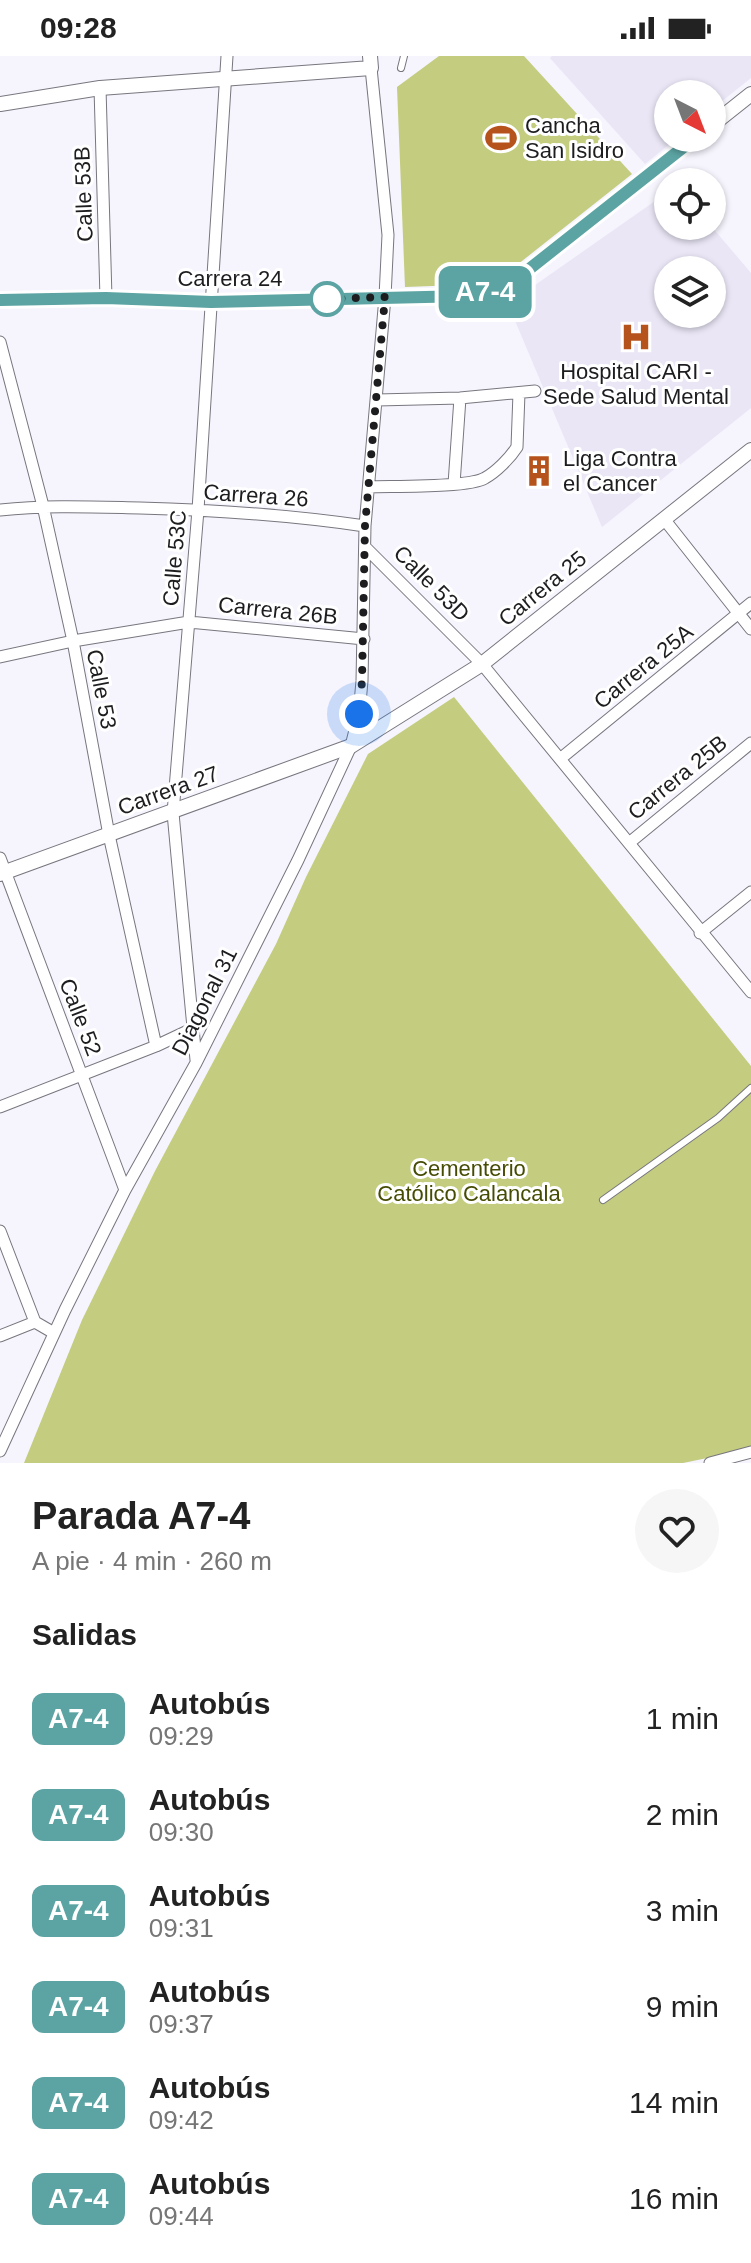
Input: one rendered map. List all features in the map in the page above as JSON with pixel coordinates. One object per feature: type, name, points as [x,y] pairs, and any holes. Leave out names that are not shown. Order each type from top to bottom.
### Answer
[{"type":"street","name":"Calle 53C","points":[[196,1063],[173,813],[198,510],[227,56]]},
{"type":"street","points":[[0,104],[100,88],[370,62]]},
{"type":"street","name":"Calle 53D","points":[[370,62],[388,235],[365,526],[366,548],[482,664],[751,992]]},
{"type":"street","name":"Calle 53B","points":[[100,88],[106,298]]},
{"type":"street","points":[[726,114],[751,94]]},
{"type":"street","name":"Carrera 24","points":[[0,300],[106,298],[211,302],[468,296],[494,290],[528,270],[677,152]]},
{"type":"street","name":"Calle 53","points":[[0,342],[43,506],[73,641],[109,835],[156,1046]]},
{"type":"street","points":[[377,400],[460,398],[535,391]]},
{"type":"street","points":[[369,487],[454,484],[486,478],[514,452],[518,443],[519,393]]},
{"type":"street","points":[[454,484],[460,398]]},
{"type":"street","name":"Carrera 25","points":[[351,746],[482,664],[751,450]]},
{"type":"street","name":"Carrera 26","points":[[0,510],[43,506],[198,510],[298,516],[365,526]]},
{"type":"street","points":[[664,519],[751,629]]},
{"type":"street","name":"Diagonal 31","points":[[0,1451],[125,1190],[196,1063],[298,860],[351,746],[359,714],[366,548]]},
{"type":"street","name":"Carrera 25A","points":[[560,759],[751,603]]},
{"type":"street","name":"Carrera 26B","points":[[0,657],[73,641],[189,622],[364,639]]},
{"type":"street","name":"Carrera 25B","points":[[629,843],[751,743]]},
{"type":"street","name":"Carrera 27","points":[[2,868],[173,813],[351,746]]},
{"type":"street","name":"Calle 52","points":[[2,868],[125,1190]]},
{"type":"street","points":[[700,933],[751,892]]},
{"type":"street","points":[[0,1107],[192,1029]]},
{"type":"street","points":[[0,1231],[35,1322],[54,1333]]},
{"type":"street","points":[[0,1336],[35,1322]]},
{"type":"street","points":[[710,1463],[751,1452]]},
{"type":"lane","points":[[401,68],[404,56]]},
{"type":"lane","points":[[603,1200],[718,1118],[751,1088]]},
{"type":"shaded area","points":[[751,56],[751,78],[726,98],[726,80],[654,80],[654,152],[660,152],[645,164],[550,58]]},
{"type":"shaded area","name":"Hospital CARI - Sede Salud Mental","points":[[654,202],[654,240],[723,240],[751,273],[751,408],[602,527],[508,304]]},
{"type":"green space","points":[[439,56],[524,56],[632,174],[522,261],[487,284],[405,287],[397,87]]},
{"type":"green space","name":"Cementerio Católico Calancala","points":[[454,697],[751,1066],[751,1449],[683,1463],[24,1463],[82,1320],[155,1171],[276,944],[368,754]]},
{"type":"bus line","name":"A7-4","points":[[0,300],[106,298],[211,302],[468,296],[494,290],[528,270],[677,152]]},
{"type":"place","name":"Cancha San Isidro","points":[[501,138]]},
{"type":"place","name":"Hospital CARI - Sede Salud Mental","points":[[636,337]]},
{"type":"place","name":"Liga Contra el Cancer","points":[[539,471]]},
{"type":"route","points":[[327,299],[385,297],[365,526],[359,714]]}]
